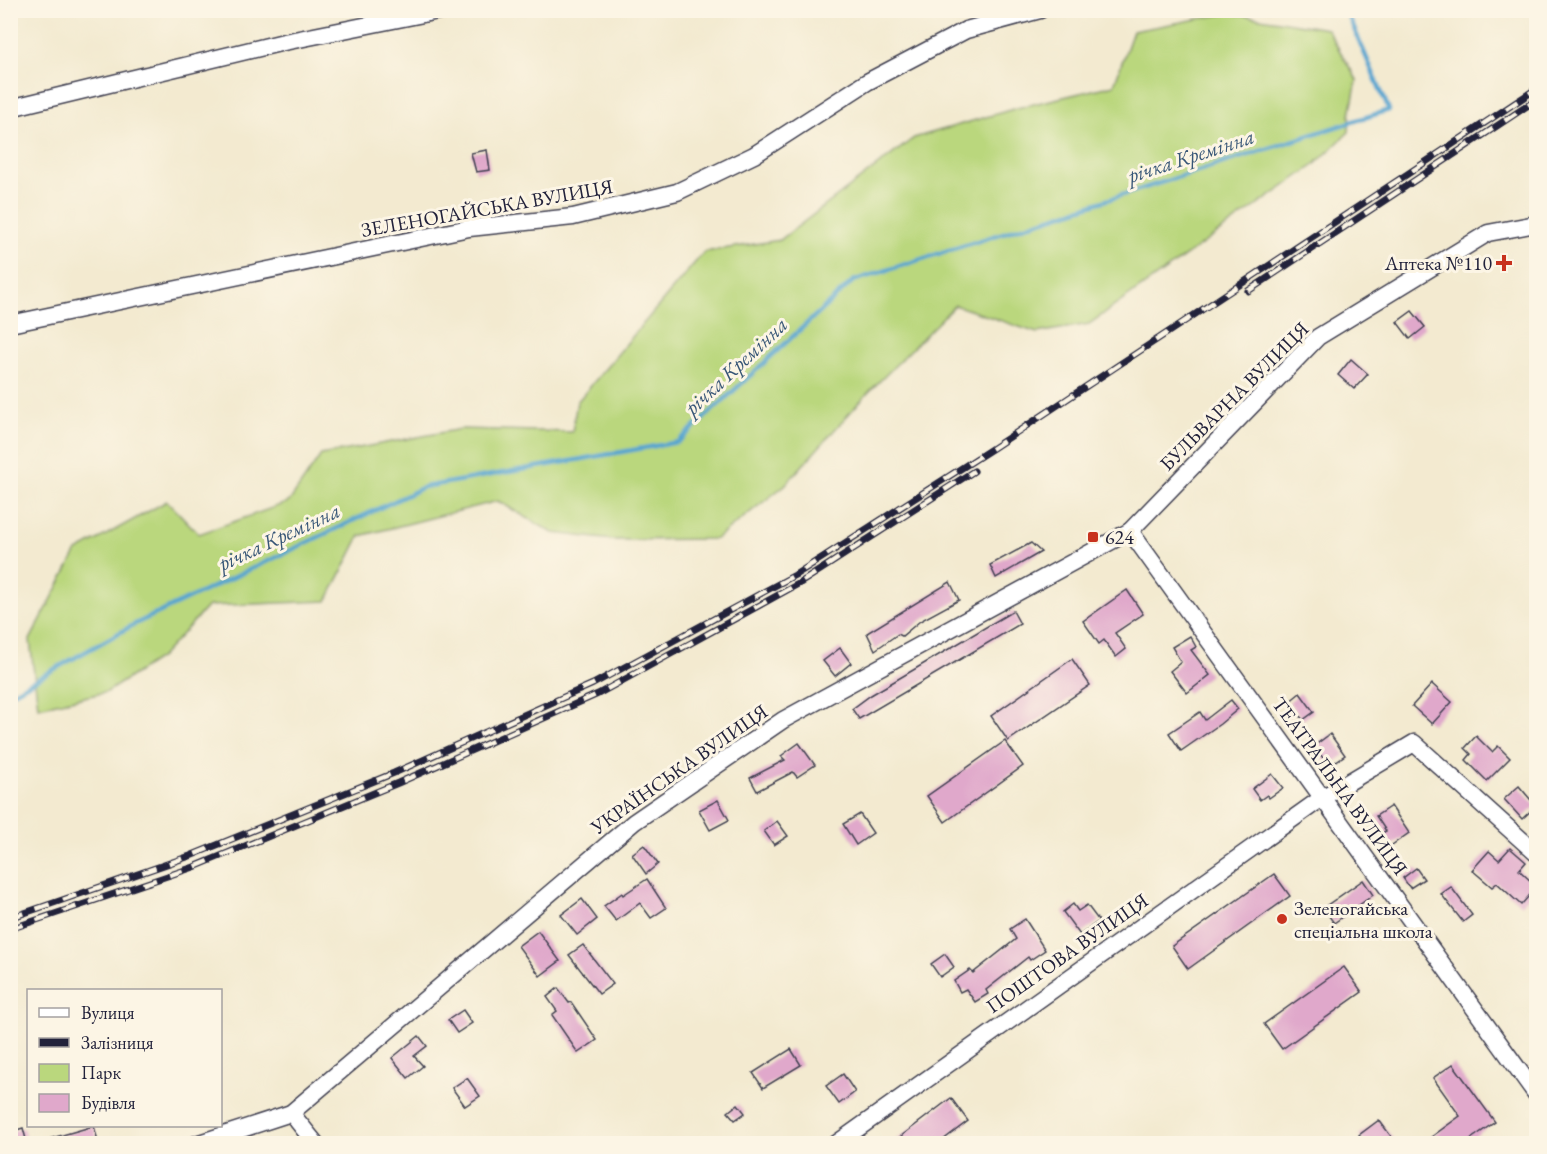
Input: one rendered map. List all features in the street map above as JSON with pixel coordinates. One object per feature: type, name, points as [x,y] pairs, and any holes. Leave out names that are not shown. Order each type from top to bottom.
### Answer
[{"type":"street","points":[[10,108],[284,42],[443,10]]},
{"type":"street","name":"ЗЕЛЕНОГАЙСЬКА ВУЛИЦЯ","points":[[10,324],[469,228],[573,217],[677,192],[754,155],[867,82],[966,30],[1040,10]]},
{"type":"street","name":"БУЛЬВАРНА ВУЛИЦЯ","points":[[1130,531],[1318,337],[1488,233],[1536,224]]},
{"type":"street","name":"ТЕАТРАЛЬНА ВУЛИЦЯ","points":[[1130,531],[1536,1094]]},
{"type":"street","name":"УКРАЇНСЬКА ВУЛИЦЯ","points":[[195,1143],[291,1113],[633,822],[783,720],[1130,531]]},
{"type":"street","name":"ПОШТОВА ВУЛИЦЯ","points":[[836,1143],[1323,798],[1414,743],[1536,853]]},
{"type":"street","points":[[291,1113],[316,1143]]},
{"type":"green space","points":[[1230,13],[1327,29],[1357,80],[1349,132],[1313,166],[1089,324],[1037,333],[955,305],[865,396],[785,485],[716,539],[613,540],[553,533],[498,501],[360,536],[327,601],[208,606],[161,657],[107,692],[38,707],[30,640],[77,551],[167,501],[199,534],[289,502],[321,455],[461,429],[572,432],[577,402],[704,252],[780,240],[914,138],[1017,108],[1114,85],[1133,31]]},
{"type":"building","points":[[487,150],[490,170],[476,172],[471,153]]},
{"type":"building","points":[[1412,311],[1425,327],[1410,339],[1397,322]]},
{"type":"building","points":[[1351,359],[1368,374],[1354,389],[1338,375]]},
{"type":"building","points":[[1031,543],[1041,552],[996,578],[990,565]]},
{"type":"building","points":[[950,582],[959,600],[920,621],[902,636],[898,634],[875,650],[867,633]]},
{"type":"building","points":[[1127,590],[1143,614],[1115,633],[1126,649],[1116,657],[1104,640],[1099,644],[1083,621]]},
{"type":"building","points":[[1013,611],[1020,624],[859,719],[852,709],[871,695]]},
{"type":"building","points":[[1190,636],[1196,647],[1191,650],[1210,675],[1187,693],[1170,671],[1181,662],[1172,647]]},
{"type":"building","points":[[840,648],[851,663],[835,676],[823,661]]},
{"type":"building","points":[[1072,659],[1090,685],[1008,741],[991,716]]},
{"type":"building","points":[[1432,684],[1452,702],[1432,724],[1412,706]]},
{"type":"building","points":[[1300,693],[1314,712],[1303,720],[1289,702]]},
{"type":"building","points":[[1231,700],[1238,709],[1181,751],[1169,733],[1200,712],[1205,720]]},
{"type":"building","points":[[1330,734],[1345,755],[1329,766],[1314,746]]},
{"type":"building","points":[[1476,736],[1492,752],[1498,746],[1510,758],[1487,781],[1466,760],[1471,754],[1465,748]]},
{"type":"building","points":[[1005,741],[1023,766],[945,822],[927,796]]},
{"type":"building","points":[[799,743],[815,765],[797,777],[793,772],[757,791],[750,778],[785,760],[781,756]]},
{"type":"building","points":[[1272,774],[1283,788],[1269,798],[1267,795],[1260,800],[1252,789]]},
{"type":"building","points":[[1519,786],[1536,806],[1522,819],[1504,799]]},
{"type":"building","points":[[718,800],[729,820],[710,830],[699,810]]},
{"type":"building","points":[[1391,806],[1409,833],[1389,847],[1380,834],[1386,831],[1376,816]]},
{"type":"building","points":[[860,814],[873,833],[856,845],[843,824]]},
{"type":"building","points":[[777,821],[788,836],[774,845],[764,831]]},
{"type":"building","points":[[644,845],[658,864],[646,874],[632,854]]},
{"type":"building","points":[[1510,848],[1526,862],[1519,870],[1536,886],[1521,905],[1497,883],[1492,887],[1472,870],[1489,851],[1499,860]]},
{"type":"building","points":[[1416,868],[1424,879],[1410,888],[1403,878]]},
{"type":"building","points":[[1274,874],[1290,896],[1188,969],[1172,946]]},
{"type":"building","points":[[647,879],[666,908],[651,918],[640,903],[616,921],[604,906]]},
{"type":"building","points":[[1363,880],[1373,895],[1334,923],[1323,908]]},
{"type":"building","points":[[1451,887],[1472,915],[1463,922],[1441,894]]},
{"type":"building","points":[[582,899],[597,919],[577,935],[561,915]]},
{"type":"building","points":[[1073,904],[1078,911],[1087,905],[1099,921],[1080,935],[1063,912]]},
{"type":"building","points":[[1025,919],[1045,950],[1030,960],[1028,957],[986,990],[988,994],[975,1002],[966,989],[960,992],[954,981],[970,970],[973,973],[1016,939],[1010,929]]},
{"type":"building","points":[[538,931],[560,961],[540,976],[518,946]]},
{"type":"building","points":[[583,945],[613,984],[599,994],[569,955]]},
{"type":"building","points":[[945,954],[954,967],[940,977],[931,964]]},
{"type":"building","points":[[1344,967],[1362,992],[1282,1049],[1264,1024]]},
{"type":"building","points":[[558,988],[569,1003],[571,1002],[597,1040],[578,1053],[552,1015],[557,1011],[547,997]]},
{"type":"building","points":[[463,1010],[472,1023],[457,1033],[448,1020]]},
{"type":"building","points":[[419,1036],[427,1046],[414,1056],[423,1066],[408,1078],[392,1058]]},
{"type":"building","points":[[791,1049],[801,1065],[763,1088],[753,1073]]},
{"type":"building","points":[[1453,1064],[1495,1122],[1465,1143],[1423,1143],[1460,1116],[1433,1078]]},
{"type":"building","points":[[843,1074],[855,1092],[839,1104],[826,1086]]},
{"type":"building","points":[[467,1078],[480,1096],[465,1106],[452,1088]]},
{"type":"building","points":[[951,1098],[968,1121],[939,1143],[892,1143]]},
{"type":"building","points":[[738,1104],[745,1113],[735,1120],[728,1112]]},
{"type":"building","points":[[1379,1120],[1396,1143],[1365,1143],[1359,1135]]},
{"type":"building","points":[[94,1127],[98,1141],[45,1143],[45,1140]]},
{"type":"building","points":[[23,1128],[27,1143],[10,1143],[10,1132]]},
{"type":"waterway","name":"річка Кремінна","points":[[10,694],[135,624],[424,487],[678,442],[853,281],[1389,110],[1346,10]]},
{"type":"railway","points":[[10,918],[190,856],[394,773],[593,684],[795,575],[993,448],[1536,89]]},
{"type":"railway","points":[[1248,291],[1536,100]]},
{"type":"railway","points":[[10,929],[194,867],[398,783],[598,694],[800,583],[974,471]]},
{"type":"place","name":"Аптека №110","points":[[1504,263]]},
{"type":"place","name":"624","points":[[1093,537]]},
{"type":"place","name":"Зеленогайська спеціальна школа","points":[[1282,919]]}]
